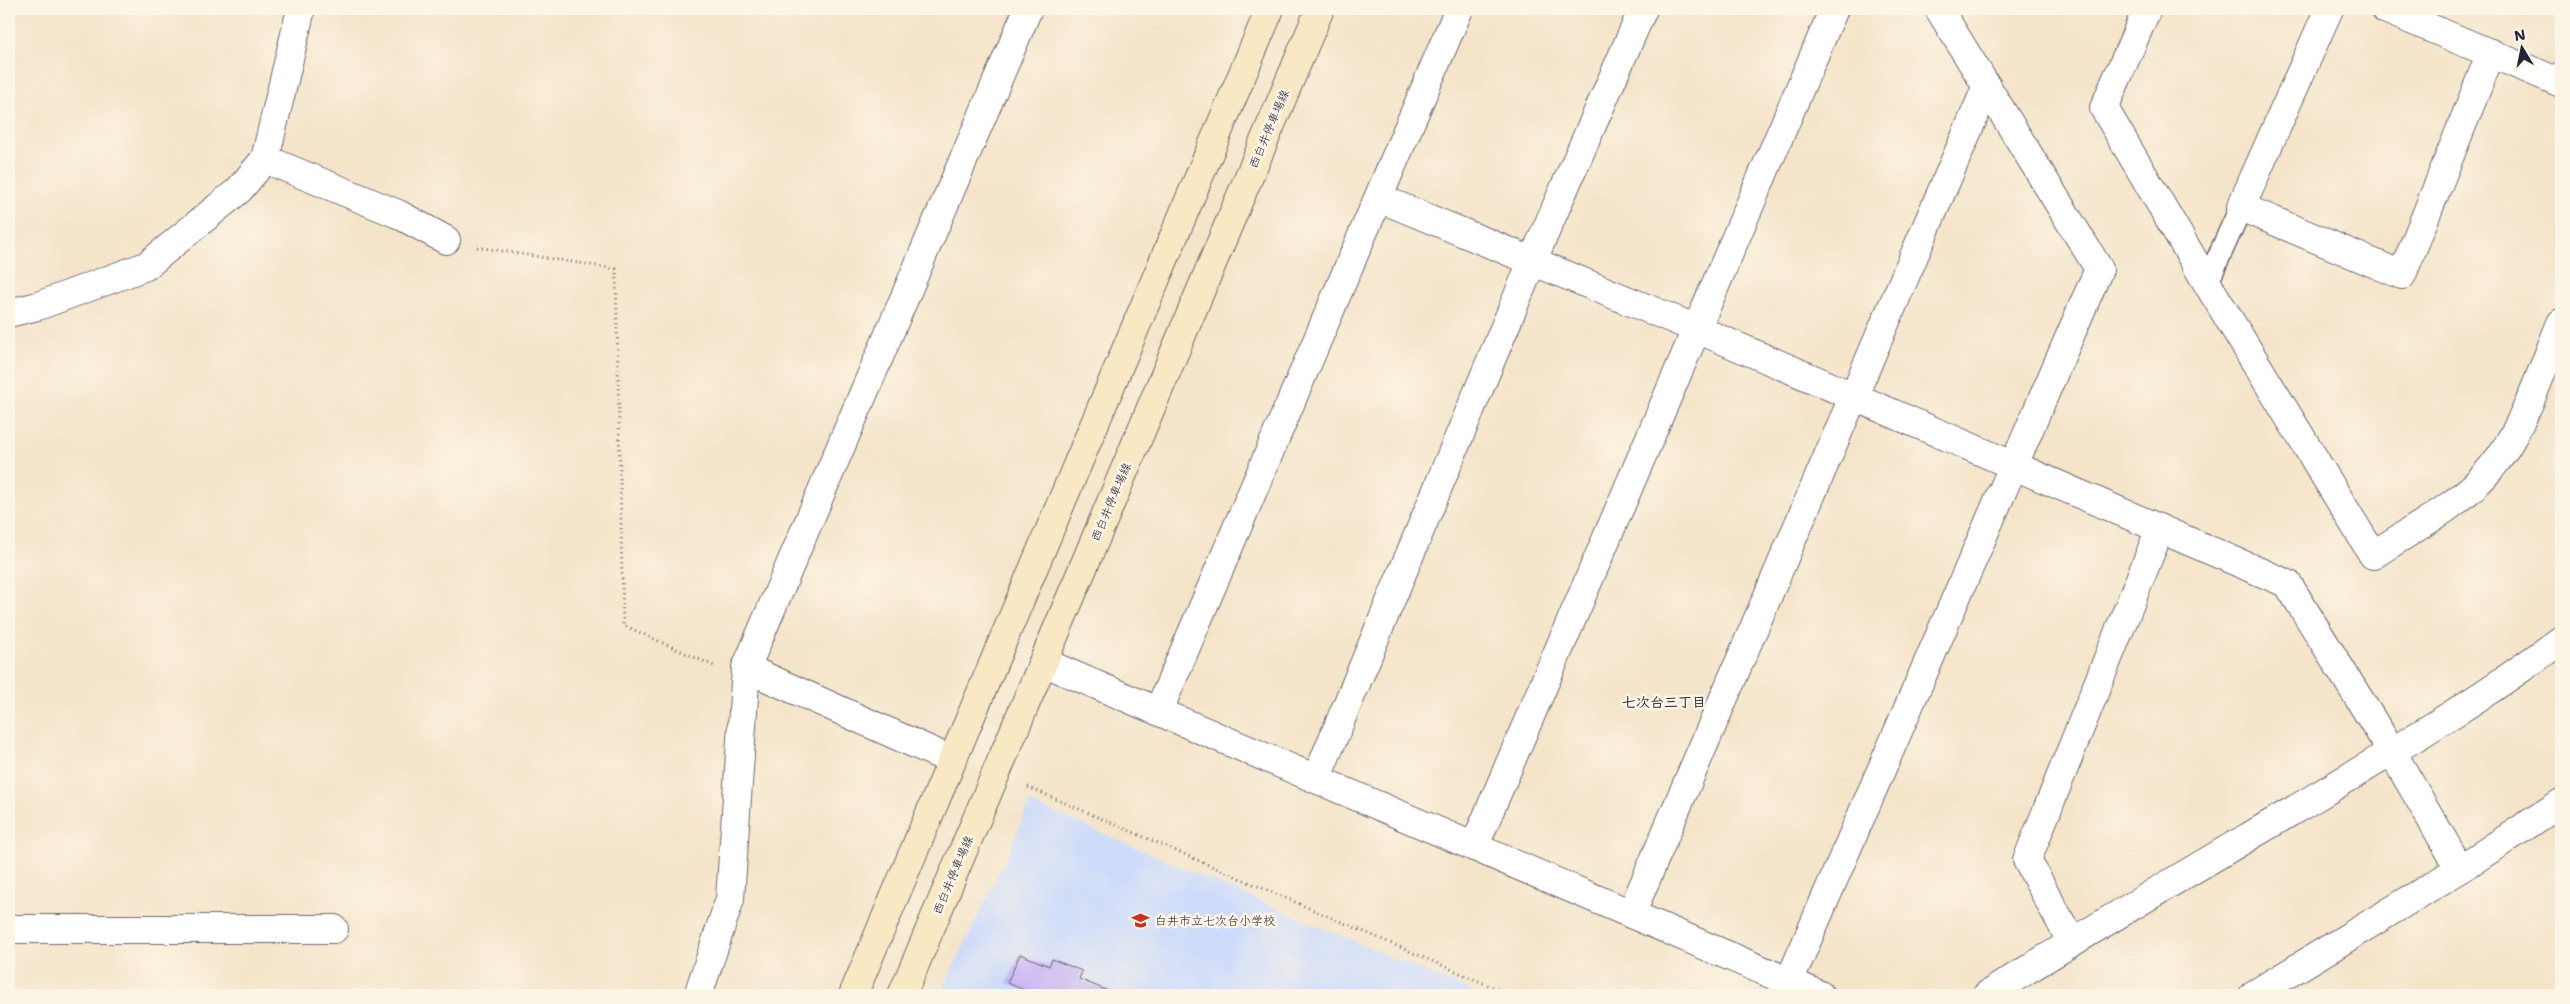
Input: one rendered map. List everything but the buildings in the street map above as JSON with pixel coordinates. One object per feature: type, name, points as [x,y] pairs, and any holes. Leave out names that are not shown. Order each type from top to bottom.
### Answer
[{"type":"main road","points":[[854,995],[951,760],[1270,9]]},
{"type":"main road","name":"西白井停車場線","points":[[902,995],[1320,9]]},
{"type":"street","points":[[9,313],[38,306],[146,266],[239,190],[265,159],[301,9]]},
{"type":"street","points":[[698,995],[730,899],[746,668],[1028,9]]},
{"type":"street","points":[[1159,710],[1459,9]]},
{"type":"street","points":[[1317,778],[1532,262],[1643,9]]},
{"type":"street","points":[[1474,848],[1834,9]]},
{"type":"street","points":[[1789,982],[2099,269],[1939,9]]},
{"type":"street","points":[[2147,9],[2104,108],[2207,283],[2373,554],[2457,500],[2493,467],[2516,429],[2561,323]]},
{"type":"street","points":[[2329,9],[2241,207],[2402,275],[2491,53]]},
{"type":"street","points":[[2385,9],[2561,83]]},
{"type":"street","points":[[1631,914],[1852,396],[1987,86]]},
{"type":"street","points":[[265,159],[398,214],[446,240]]},
{"type":"street","points":[[1379,198],[1697,329],[2288,584],[2392,752],[2460,869]]},
{"type":"street","points":[[2072,941],[2027,860],[2160,529]]},
{"type":"street","points":[[1987,995],[2072,941],[2392,752],[2504,682],[2561,640]]},
{"type":"street","points":[[1043,662],[1159,710],[1474,848],[1820,995]]},
{"type":"street","points":[[746,668],[951,760]]},
{"type":"street","points":[[2253,995],[2460,869],[2561,803]]},
{"type":"street","points":[[9,929],[334,929]]},
{"type":"lane","points":[[2207,283],[2241,207]]},
{"type":"path","points":[[446,240],[477,248],[616,269],[623,625],[721,669],[746,668]]},
{"type":"path","points":[[1024,785],[1512,995]]},
{"type":"shaded area","name":"白井市立七次台小学校","points":[[1029,802],[1480,995],[940,995],[1012,846]]},
{"type":"place","name":"白井市立七次台小学校","points":[[1141,921]]},
{"type":"district","name":"七次台三丁目","points":[[1664,702]]}]
